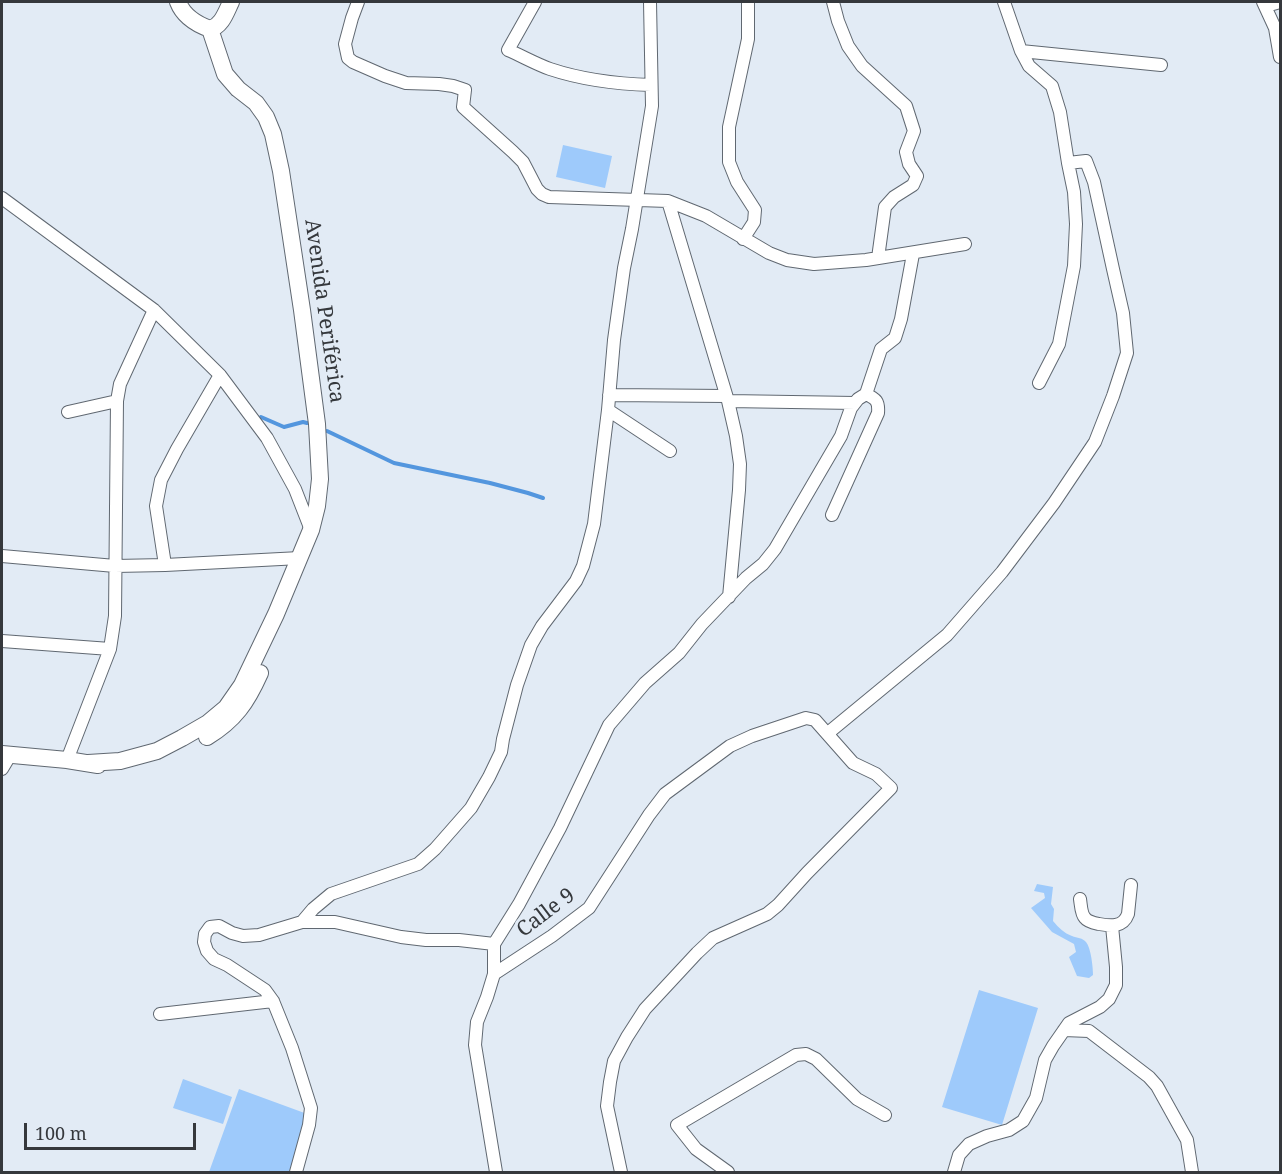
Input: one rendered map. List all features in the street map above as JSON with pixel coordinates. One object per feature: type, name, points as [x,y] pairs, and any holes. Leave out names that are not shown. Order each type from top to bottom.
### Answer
[{"type":"main road","points":[[178,2],[180,8],[198,25],[210,29],[215,28],[219,23],[231,2]]},
{"type":"main road","name":"Avenida Periférica","points":[[6,754],[88,764],[120,761],[157,751],[208,723],[226,708],[242,686],[311,531],[320,479],[317,424],[281,171],[273,134],[266,117],[256,103],[238,89],[225,74],[210,29]]},
{"type":"street","points":[[358,2],[345,44],[348,58],[385,76],[406,83],[438,84],[465,90],[463,108],[523,162],[537,189],[549,198],[668,201],[706,216],[769,253],[787,260],[814,264],[913,254],[965,244]]},
{"type":"street","points":[[535,2],[508,50],[549,69],[584,79],[651,85]]},
{"type":"street","points":[[302,922],[331,894],[418,864],[435,849],[471,808],[501,752],[517,685],[531,645],[542,626],[576,581],[583,566],[594,524],[624,268],[652,106],[650,2]]},
{"type":"street","points":[[743,238],[754,222],[754,210],[736,182],[729,162],[729,127],[748,39],[748,2]]},
{"type":"street","points":[[833,2],[848,46],[862,66],[906,106],[914,131],[906,152],[909,164],[917,176],[913,185],[894,197],[885,207],[878,258]]},
{"type":"street","points":[[1004,2],[1021,51],[1029,66],[1052,86],[1060,112],[1074,192],[1076,224],[1074,266],[1059,344],[1039,383]]},
{"type":"street","points":[[1281,2],[1264,4],[1275,28],[1281,57]]},
{"type":"street","points":[[1021,51],[1161,66]]},
{"type":"street","points":[[621,1173],[607,1106],[610,1082],[614,1061],[645,1009],[713,938],[767,914],[778,905],[891,788],[876,774],[853,763],[828,733],[947,635],[1002,572],[1054,503],[1095,442],[1127,353],[1123,313],[1094,182],[1086,161],[1068,163]]},
{"type":"street","points":[[2,198],[154,310],[219,375],[267,438],[295,489],[311,531]]},
{"type":"street","points":[[668,201],[736,436],[740,464],[739,490],[729,597]]},
{"type":"street","points":[[496,1173],[475,1045],[477,1022],[494,974],[494,944],[519,904],[560,828],[609,725],[645,683],[679,652],[702,624],[746,578],[763,564],[775,549],[841,436],[851,408],[858,399],[866,394],[881,349],[896,338],[913,254]]},
{"type":"street","points":[[67,760],[110,649],[115,616],[117,401],[120,384],[154,310]]},
{"type":"street","points":[[165,565],[156,506],[161,480],[219,375]]},
{"type":"street","points":[[831,515],[878,413],[879,405],[875,398],[866,394]]},
{"type":"street","points":[[609,395],[855,403]]},
{"type":"street","points":[[68,412],[117,401]]},
{"type":"street","points":[[608,410],[670,452]]},
{"type":"street","points":[[2,556],[115,566],[300,558]]},
{"type":"street","points":[[2,642],[110,649]]},
{"type":"street","name":"Calle 9","points":[[494,974],[552,936],[589,908],[665,794],[730,746],[806,718],[815,720],[828,733]]},
{"type":"street","points":[[2,769],[6,754]]},
{"type":"street","points":[[1080,899],[1082,915],[1086,919],[1112,926],[1119,925],[1127,919],[1131,885]]},
{"type":"street","points":[[296,1173],[309,1125],[311,1108],[292,1048],[273,1001],[265,990],[214,958],[207,951],[204,942],[205,934],[210,927],[219,926],[243,936],[259,935],[302,922],[335,922],[401,937],[494,944]]},
{"type":"street","points":[[954,1173],[959,1155],[969,1144],[1010,1130],[1023,1121],[1036,1098],[1046,1060],[1064,1030],[1070,1023],[1100,1007],[1109,999],[1116,985],[1112,926]]},
{"type":"street","points":[[160,1014],[273,1001]]},
{"type":"street","points":[[1064,1030],[1089,1031],[1149,1077],[1187,1140],[1192,1173]]},
{"type":"street","points":[[728,1173],[696,1149],[677,1125],[796,1055],[806,1054],[816,1059],[857,1099],[885,1115]]},
{"type":"shaded area","points":[[563,145],[612,156],[605,188],[556,177]]},
{"type":"shaded area","points":[[1037,884],[1053,887],[1051,904],[1054,909],[1053,921],[1064,932],[1083,940],[1088,945],[1093,972],[1089,978],[1077,976],[1069,957],[1076,952],[1074,944],[1052,932],[1031,908],[1045,898],[1044,893],[1034,891]]},
{"type":"shaded area","points":[[979,990],[1038,1008],[1002,1125],[942,1107]]},
{"type":"shaded area","points":[[183,1079],[232,1097],[223,1124],[173,1108]]},
{"type":"shaded area","points":[[239,1089],[310,1115],[289,1172],[209,1172]]},
{"type":"waterway","points":[[261,417],[284,427],[307,423]]},
{"type":"waterway","points":[[327,431],[394,463],[490,483],[543,498]]}]
